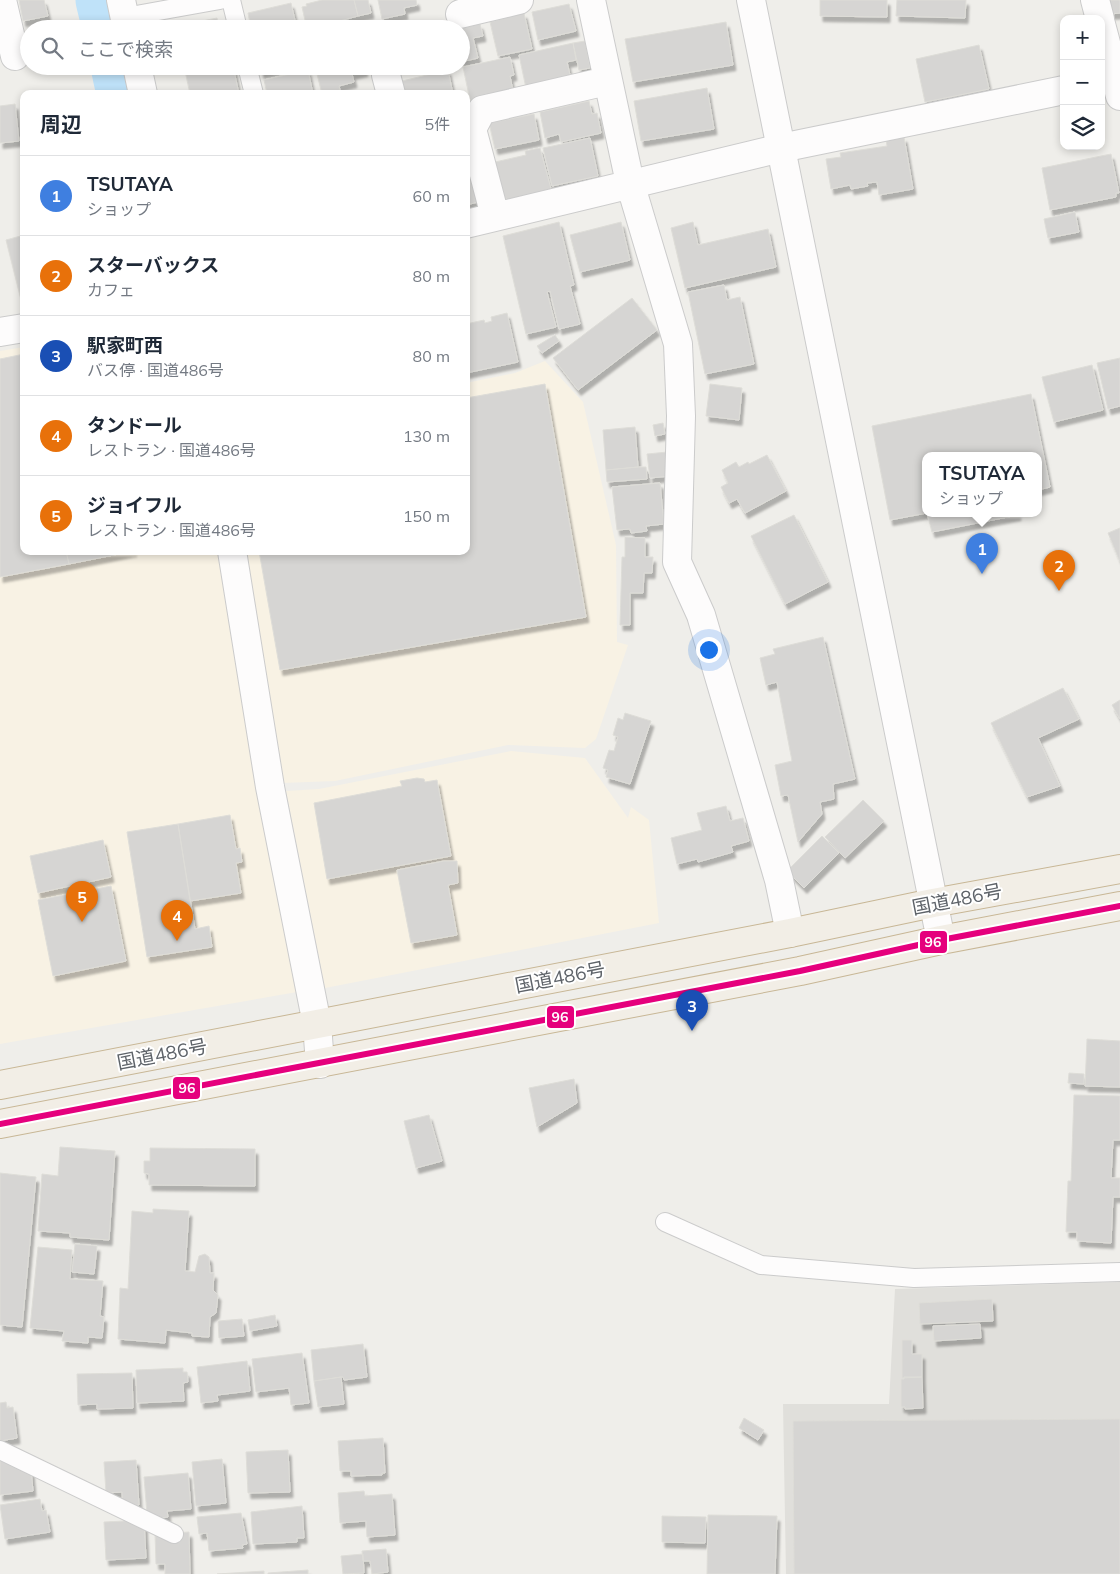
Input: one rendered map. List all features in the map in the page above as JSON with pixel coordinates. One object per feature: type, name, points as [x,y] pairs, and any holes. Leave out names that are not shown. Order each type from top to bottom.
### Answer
[{"type":"highway","name":"国道486号","points":[[0,1085],[790,933],[933,903],[1120,869]]},
{"type":"highway","name":"国道486号","points":[[0,1124],[800,971],[941,940],[1120,906]]},
{"type":"street","points":[[2,0],[15,56]]},
{"type":"street","points":[[460,14],[519,0]]},
{"type":"street","points":[[592,0],[607,81],[630,183],[678,344],[681,416],[677,562],[701,615],[778,880],[790,933]]},
{"type":"street","points":[[751,0],[941,940]]},
{"type":"street","points":[[1095,0],[1099,15]]},
{"type":"street","points":[[1105,42],[1114,84]]},
{"type":"street","points":[[138,75],[142,90]]},
{"type":"street","points":[[494,216],[472,129],[482,110],[607,81]]},
{"type":"street","points":[[470,223],[781,148],[1060,91]]},
{"type":"street","points":[[0,332],[20,329]]},
{"type":"street","points":[[233,555],[270,787],[317,1024],[320,1064]]},
{"type":"lane","points":[[124,15],[220,0]]},
{"type":"lane","points":[[231,0],[236,20]]},
{"type":"lane","points":[[249,75],[253,90]]},
{"type":"lane","points":[[664,1222],[761,1265],[914,1278],[1120,1272]]},
{"type":"lane","points":[[0,1450],[174,1534]]},
{"type":"shaded area","points":[[20,348],[20,555],[220,555],[297,992],[0,1044],[0,351]]},
{"type":"shaded area","points":[[545,361],[583,402],[616,545],[617,642],[628,645],[596,739],[585,748],[508,745],[335,781],[282,783],[247,555],[470,555],[470,382],[515,373]]},
{"type":"shaded area","points":[[511,751],[585,758],[628,818],[631,807],[649,820],[659,923],[325,988],[286,791],[319,789]]},
{"type":"shaded area","points":[[1120,1282],[1120,1574],[786,1574],[783,1404],[889,1404],[895,1289]]},
{"type":"building","points":[[19,0],[44,0],[48,16],[23,20]]},
{"type":"building","points":[[322,0],[354,0],[358,16],[343,20],[305,20],[302,7],[307,6],[306,4]]},
{"type":"building","points":[[354,0],[368,0],[371,13],[358,16]]},
{"type":"building","points":[[378,0],[416,0],[417,5],[404,8],[405,14],[382,19]]},
{"type":"building","points":[[820,0],[887,0],[887,17],[820,16]]},
{"type":"building","points":[[897,0],[966,0],[965,18],[896,16]]},
{"type":"building","points":[[1109,0],[1120,0],[1120,13],[1111,14]]},
{"type":"building","points":[[291,3],[295,20],[249,20],[248,13]]},
{"type":"building","points":[[569,4],[576,31],[538,40],[532,12]]},
{"type":"building","points":[[524,13],[532,49],[498,56],[490,22]]},
{"type":"building","points":[[726,22],[733,65],[633,82],[625,39]]},
{"type":"building","points":[[480,24],[483,36],[473,38],[478,58],[470,60],[470,26]]},
{"type":"building","points":[[585,41],[590,68],[579,70],[573,43]]},
{"type":"building","points":[[573,43],[576,60],[567,62],[571,79],[526,88],[519,55]]},
{"type":"building","points":[[979,45],[989,89],[925,102],[916,59]]},
{"type":"building","points":[[510,57],[514,75],[510,76],[513,91],[470,100],[470,90],[468,90],[465,75],[470,75],[470,66]]},
{"type":"building","points":[[186,75],[235,75],[238,90],[189,90]]},
{"type":"building","points":[[286,75],[309,75],[312,90],[266,90],[264,80]]},
{"type":"building","points":[[317,75],[352,75],[354,82],[339,86],[340,90],[321,90]]},
{"type":"building","points":[[427,75],[449,75],[452,90],[404,90],[402,81]]},
{"type":"building","points":[[707,88],[714,129],[641,141],[634,101]]},
{"type":"building","points":[[589,101],[592,114],[597,113],[601,133],[561,142],[559,134],[545,138],[540,112]]},
{"type":"building","points":[[15,104],[19,141],[0,143],[0,106]]},
{"type":"building","points":[[534,114],[539,140],[495,149],[489,123]]},
{"type":"building","points":[[904,137],[913,189],[879,195],[877,182],[867,183],[868,186],[851,189],[850,185],[831,189],[826,159],[841,157],[840,153],[887,146],[886,140]]},
{"type":"building","points":[[590,138],[598,176],[552,186],[543,148]]},
{"type":"building","points":[[540,148],[551,189],[509,200],[503,197],[495,162],[526,155],[525,151]]},
{"type":"building","points":[[1111,154],[1119,193],[1116,193],[1116,197],[1050,210],[1042,168]]},
{"type":"building","points":[[470,176],[478,202],[470,204]]},
{"type":"building","points":[[1075,212],[1079,232],[1048,238],[1044,219]]},
{"type":"building","points":[[559,222],[574,285],[570,286],[580,324],[559,329],[550,291],[547,292],[556,327],[526,334],[503,236]]},
{"type":"building","points":[[621,222],[630,260],[580,272],[570,235]]},
{"type":"building","points":[[693,222],[698,245],[768,229],[776,267],[685,288],[671,228]]},
{"type":"building","points":[[20,236],[20,296],[6,240]]},
{"type":"building","points":[[724,285],[727,300],[740,297],[754,364],[705,374],[688,292]]},
{"type":"building","points":[[632,298],[657,330],[578,390],[553,358]]},
{"type":"building","points":[[507,313],[518,362],[470,372],[470,323],[484,320],[485,323],[492,321],[491,317]]},
{"type":"building","points":[[555,335],[559,341],[542,353],[537,346]]},
{"type":"building","points":[[20,355],[20,555],[67,555],[69,564],[0,577],[0,359]]},
{"type":"building","points":[[1120,358],[1120,406],[1108,409],[1097,363]]},
{"type":"building","points":[[1092,365],[1103,410],[1054,422],[1042,377]]},
{"type":"building","points":[[545,384],[586,617],[280,670],[260,555],[470,555],[470,397]]},
{"type":"building","points":[[710,384],[742,388],[739,420],[706,416]]},
{"type":"building","points":[[1031,394],[1050,487],[1042,489],[1042,452],[922,452],[922,514],[890,520],[872,426]]},
{"type":"building","points":[[663,423],[665,434],[655,436],[653,425]]},
{"type":"building","points":[[635,427],[638,467],[606,470],[603,430]]},
{"type":"building","points":[[667,452],[670,476],[650,478],[647,454]]},
{"type":"building","points":[[767,455],[786,491],[745,513],[737,499],[729,503],[721,487],[728,483],[722,470],[736,462],[739,467]]},
{"type":"building","points":[[646,467],[647,479],[607,482],[606,470]]},
{"type":"building","points":[[660,483],[664,524],[646,526],[647,531],[631,533],[630,529],[617,530],[612,487]]},
{"type":"building","points":[[794,515],[828,582],[785,604],[751,536]]},
{"type":"building","points":[[928,517],[1008,517],[932,532]]},
{"type":"building","points":[[1120,528],[1120,562],[1108,533]]},
{"type":"building","points":[[625,537],[645,538],[645,557],[653,557],[652,573],[644,573],[643,593],[630,593],[630,625],[620,625],[622,557],[625,557]]},
{"type":"building","points":[[67,555],[114,555],[69,564]]},
{"type":"building","points":[[823,637],[855,779],[833,784],[834,799],[820,802],[822,814],[798,842],[788,795],[781,796],[775,765],[792,761],[777,682],[766,685],[760,658],[775,654],[773,649]]},
{"type":"building","points":[[1063,688],[1079,719],[1038,738],[1060,786],[1027,797],[991,723]]},
{"type":"building","points":[[1120,700],[1120,719],[1112,705]]},
{"type":"building","points":[[625,713],[651,721],[630,784],[606,777],[608,770],[603,768],[609,750],[614,751],[618,737],[613,735],[618,718],[623,720]]},
{"type":"building","points":[[417,778],[424,779],[425,782],[437,780],[451,856],[327,879],[314,803],[402,786],[400,781]]},
{"type":"building","points":[[863,800],[884,821],[845,858],[825,837]]},
{"type":"building","points":[[726,806],[730,821],[743,818],[749,841],[731,846],[733,852],[698,862],[697,859],[677,864],[671,838],[702,830],[697,813]]},
{"type":"building","points":[[230,815],[236,849],[240,848],[242,862],[236,863],[241,893],[190,901],[178,824]]},
{"type":"building","points":[[178,824],[195,929],[209,926],[212,947],[147,957],[127,832]]},
{"type":"building","points":[[822,836],[839,853],[804,888],[787,871]]},
{"type":"building","points":[[103,840],[111,877],[38,893],[30,856]]},
{"type":"building","points":[[444,861],[457,861],[458,883],[448,885],[457,935],[411,943],[397,870]]},
{"type":"building","points":[[111,886],[126,961],[53,976],[38,900]]},
{"type":"building","points":[[1087,1039],[1120,1041],[1120,1087],[1085,1086]]},
{"type":"building","points":[[1069,1073],[1084,1074],[1084,1084],[1068,1083]]},
{"type":"building","points":[[574,1079],[577,1103],[537,1127],[529,1088]]},
{"type":"building","points":[[1074,1095],[1120,1096],[1120,1140],[1113,1140],[1111,1178],[1120,1178],[1120,1197],[1113,1197],[1111,1243],[1077,1241],[1077,1232],[1066,1232],[1068,1181],[1071,1181]]},
{"type":"building","points":[[429,1115],[442,1161],[416,1168],[404,1121]]},
{"type":"building","points":[[60,1147],[115,1151],[109,1240],[70,1237],[70,1233],[38,1231],[42,1174],[58,1176]]},
{"type":"building","points":[[150,1148],[255,1149],[255,1186],[149,1185],[149,1174],[144,1173],[144,1161],[150,1161]]},
{"type":"building","points":[[0,1173],[36,1177],[22,1327],[0,1325]]},
{"type":"building","points":[[153,1209],[189,1211],[185,1271],[195,1272],[199,1256],[205,1254],[209,1257],[210,1273],[214,1273],[213,1290],[218,1295],[216,1313],[210,1317],[209,1337],[192,1336],[192,1333],[166,1330],[165,1343],[118,1339],[120,1288],[128,1289],[132,1211],[153,1213]]},
{"type":"building","points":[[75,1244],[97,1246],[94,1274],[72,1272]]},
{"type":"building","points":[[38,1247],[72,1250],[70,1279],[103,1281],[100,1316],[104,1317],[102,1338],[88,1337],[88,1343],[62,1341],[64,1331],[30,1328]]},
{"type":"building","points":[[992,1299],[993,1321],[920,1324],[919,1303]]},
{"type":"building","points":[[275,1315],[277,1326],[250,1331],[248,1320]]},
{"type":"building","points":[[242,1319],[244,1336],[219,1338],[218,1321]]},
{"type":"building","points":[[980,1324],[981,1338],[934,1341],[933,1326]]},
{"type":"building","points":[[902,1340],[912,1340],[912,1354],[922,1354],[922,1377],[902,1378]]},
{"type":"building","points":[[363,1344],[367,1377],[344,1380],[341,1377],[314,1381],[311,1350]]},
{"type":"building","points":[[302,1353],[309,1403],[291,1405],[289,1388],[256,1392],[252,1359]]},
{"type":"building","points":[[247,1361],[250,1391],[217,1395],[218,1401],[201,1403],[197,1367]]},
{"type":"building","points":[[183,1368],[183,1372],[187,1372],[188,1382],[183,1383],[184,1401],[137,1403],[136,1370]]},
{"type":"building","points":[[132,1373],[133,1408],[97,1409],[97,1404],[78,1405],[77,1374]]},
{"type":"building","points":[[341,1377],[344,1404],[318,1407],[314,1381]]},
{"type":"building","points":[[904,1377],[922,1377],[923,1408],[905,1409],[905,1407],[901,1407],[901,1379],[904,1379]]},
{"type":"building","points":[[6,1402],[7,1408],[13,1407],[17,1438],[0,1441],[0,1403]]},
{"type":"building","points":[[744,1418],[764,1430],[758,1440],[739,1428]]},
{"type":"building","points":[[1120,1419],[1120,1574],[794,1574],[793,1421]]},
{"type":"building","points":[[383,1438],[385,1473],[382,1473],[382,1475],[351,1476],[351,1471],[340,1471],[338,1441]]},
{"type":"building","points":[[288,1450],[290,1492],[248,1493],[246,1452]]},
{"type":"building","points":[[30,1458],[33,1491],[0,1495],[0,1461]]},
{"type":"building","points":[[222,1459],[226,1503],[196,1506],[192,1462]]},
{"type":"building","points":[[136,1460],[139,1505],[123,1506],[122,1492],[106,1493],[104,1462]]},
{"type":"building","points":[[188,1473],[191,1509],[167,1511],[168,1517],[150,1519],[147,1514],[144,1477]]},
{"type":"building","points":[[364,1491],[365,1496],[392,1494],[395,1535],[367,1537],[366,1521],[340,1523],[338,1493]]},
{"type":"building","points":[[40,1499],[42,1511],[46,1510],[50,1532],[5,1539],[0,1505]]},
{"type":"building","points":[[302,1506],[304,1538],[297,1538],[297,1542],[253,1544],[251,1512]]},
{"type":"building","points":[[241,1513],[247,1544],[242,1545],[243,1548],[209,1551],[207,1533],[199,1534],[197,1517]]},
{"type":"building","points":[[708,1515],[777,1516],[775,1574],[707,1574]]},
{"type":"building","points":[[662,1516],[706,1517],[705,1543],[662,1542]]},
{"type":"building","points":[[144,1520],[146,1558],[106,1560],[104,1522]]},
{"type":"building","points":[[189,1532],[190,1574],[165,1574],[165,1564],[156,1564],[155,1534]]},
{"type":"building","points":[[386,1549],[388,1572],[372,1574],[370,1561],[363,1561],[362,1551]]},
{"type":"building","points":[[363,1554],[364,1573],[343,1574],[341,1556]]},
{"type":"building","points":[[308,1570],[308,1574],[268,1574],[268,1573]]},
{"type":"building","points":[[264,1571],[264,1574],[217,1574]]},
{"type":"waterway","points":[[103,0],[108,20]]},
{"type":"waterway","points":[[120,75],[123,90]]},
{"type":"transit line","name":"96","points":[[0,1124],[800,971],[941,940],[1120,906]]},
{"type":"place","name":"TSUTAYA","points":[[982,574]]},
{"type":"place","name":"スターバックス","points":[[1059,591]]},
{"type":"place","name":"ジョイフル","points":[[82,922]]},
{"type":"place","name":"タンドール","points":[[177,941]]},
{"type":"place","name":"駅家町西","points":[[692,1031]]}]
